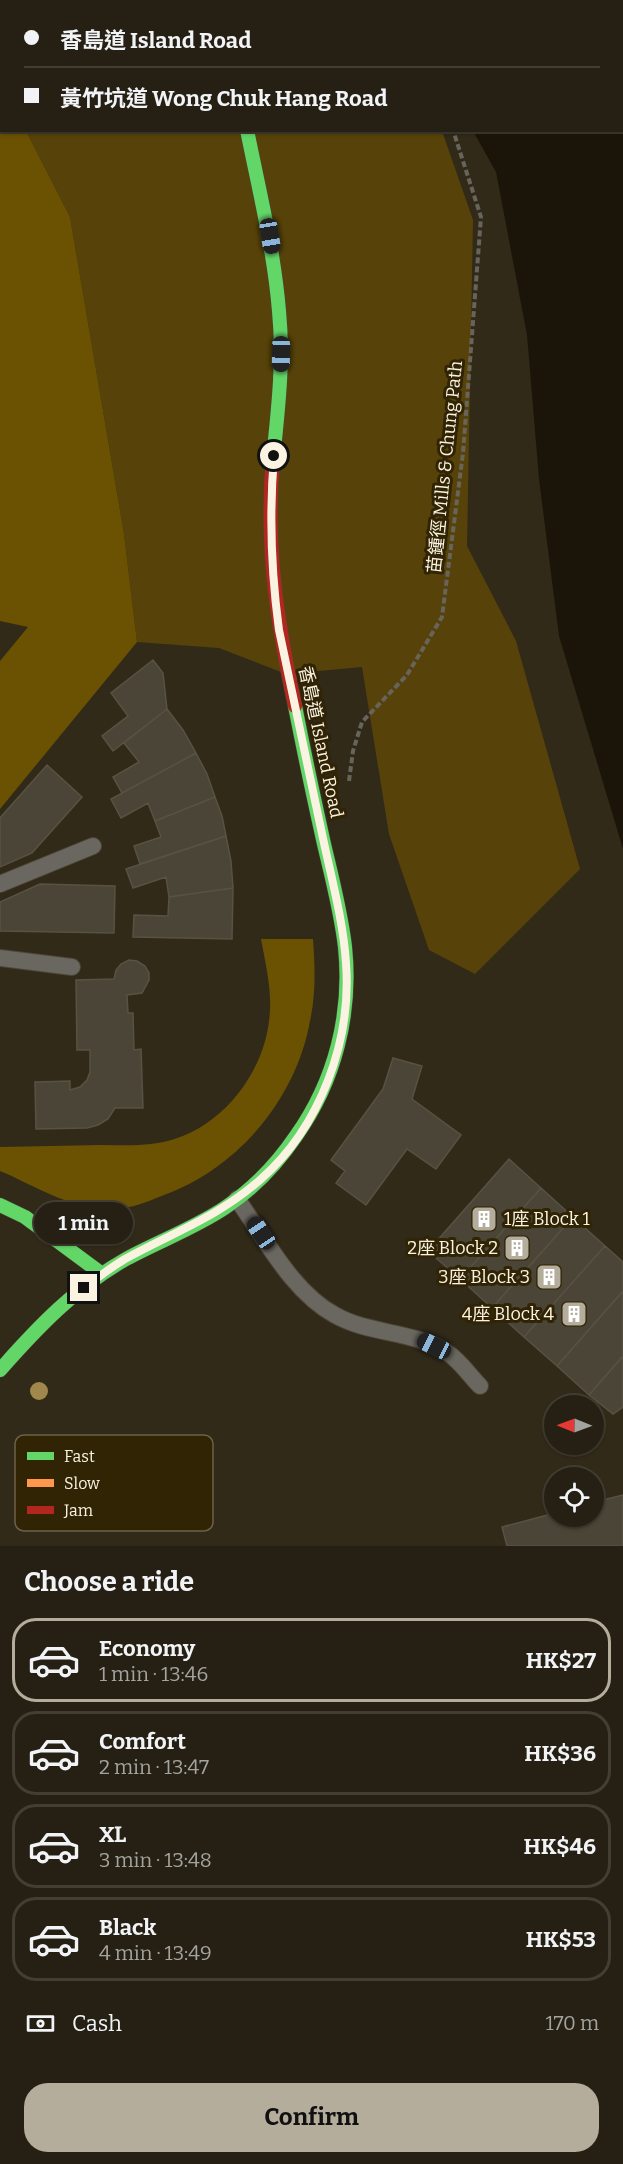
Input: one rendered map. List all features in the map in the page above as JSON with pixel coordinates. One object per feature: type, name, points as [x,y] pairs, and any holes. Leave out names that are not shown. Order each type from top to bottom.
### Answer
[{"type":"main road","name":"香島道 Island Road","points":[[0,1370],[37,1330],[102,1274],[237,1199],[263,1178],[285,1153],[313,1111],[341,1040],[347,992],[343,935],[281,640],[273,586],[270,499],[281,371],[281,337],[270,236],[247,132]]},
{"type":"main road","points":[[0,1205],[25,1217],[102,1274]]},
{"type":"lane","points":[[0,884],[93,846]]},
{"type":"lane","points":[[0,958],[72,967]]},
{"type":"lane","points":[[237,1199],[292,1279],[319,1305],[335,1316],[356,1325],[420,1339],[449,1353],[480,1386]]},
{"type":"path","name":"苗鍾徑 Mills & Chung Path","points":[[350,780],[352,751],[362,722],[407,675],[441,617],[463,453],[480,217],[454,132]]},
{"type":"shaded area","points":[[0,132],[27,132],[70,217],[124,534],[137,642],[0,809],[0,661],[28,627],[0,621]]},
{"type":"shaded area","points":[[27,132],[442,132],[473,220],[467,546],[516,641],[580,869],[475,974],[429,950],[389,834],[362,667],[286,674],[219,648],[137,642],[124,534],[70,217]]},
{"type":"shaded area","points":[[474,132],[623,132],[623,849],[559,636],[539,479],[527,335],[496,172]]},
{"type":"shaded area","points":[[261,939],[313,939],[315,970],[313,1001],[303,1050],[292,1077],[277,1103],[239,1149],[191,1183],[145,1203],[118,1209],[82,1206],[0,1171],[0,1147],[151,1144],[195,1131],[214,1118],[245,1084],[264,1043],[269,1021],[270,1001]]},
{"type":"building","points":[[153,660],[163,673],[167,709],[113,751],[102,736],[128,716],[111,693]]},
{"type":"building","points":[[167,709],[183,730],[196,753],[122,793],[113,777],[139,762],[124,743]]},
{"type":"building","points":[[196,753],[215,797],[155,821],[148,803],[121,818],[111,799]]},
{"type":"building","points":[[47,765],[82,797],[32,853],[0,867],[0,818]]},
{"type":"building","points":[[215,797],[226,836],[140,864],[134,846],[161,837],[155,821]]},
{"type":"building","points":[[226,836],[233,888],[169,897],[166,877],[133,888],[126,869]]},
{"type":"building","points":[[40,884],[115,886],[114,933],[0,931],[0,902]]},
{"type":"building","points":[[233,888],[232,939],[133,937],[134,915],[168,916],[169,897]]},
{"type":"building","points":[[129,960],[137,961],[145,966],[149,973],[149,980],[142,993],[127,995],[128,1013],[133,1013],[134,1050],[141,1049],[143,1108],[115,1108],[108,1119],[87,1128],[36,1129],[35,1082],[70,1081],[70,1090],[80,1087],[87,1080],[90,1072],[90,1050],[77,1050],[76,980],[114,979],[116,970]]},
{"type":"building","points":[[393,1058],[422,1066],[412,1099],[461,1135],[436,1169],[407,1149],[366,1205],[336,1183],[345,1171],[331,1160],[383,1089]]},
{"type":"building","name":"1座 Block 1","points":[[509,1159],[541,1188],[460,1279],[428,1251]]},
{"type":"building","name":"2座 Block 2","points":[[541,1188],[573,1217],[492,1308],[460,1279]]},
{"type":"building","name":"3座 Block 3","points":[[573,1217],[605,1246],[524,1337],[492,1308]]},
{"type":"building","name":"4座 Block 4","points":[[605,1246],[623,1262],[623,1291],[557,1366],[524,1337]]},
{"type":"building","points":[[623,1291],[623,1356],[589,1395],[557,1366]]},
{"type":"building","points":[[623,1356],[623,1407],[613,1414],[604,1407],[604,1395],[589,1395]]},
{"type":"building","points":[[623,1495],[623,1546],[507,1546],[502,1527],[544,1516],[544,1527],[604,1527],[604,1500]]},
{"type":"traffic: fast","points":[[247,132],[270,243],[279,311],[281,367],[273,459]]},
{"type":"traffic: fast","points":[[0,1370],[43,1324],[90,1282],[126,1259],[214,1215],[246,1192],[273,1166],[289,1146],[310,1115],[321,1093],[338,1046],[343,1022],[347,972],[339,908],[295,706]]},
{"type":"traffic: fast","points":[[0,1205],[25,1217],[102,1274]]},
{"type":"traffic: jam","points":[[273,459],[271,522],[274,583],[295,706]]},
{"type":"place","name":"1座 Block 1","points":[[484,1219]]},
{"type":"place","name":"2座 Block 2","points":[[517,1248]]},
{"type":"place","name":"3座 Block 3","points":[[549,1277]]},
{"type":"place","name":"4座 Block 4","points":[[574,1314]]},
{"type":"route","points":[[84,1288],[124,1260],[217,1212],[263,1178],[285,1153],[313,1111],[325,1087],[341,1040],[347,992],[343,935],[279,630],[273,586],[270,499],[274,456]]}]
